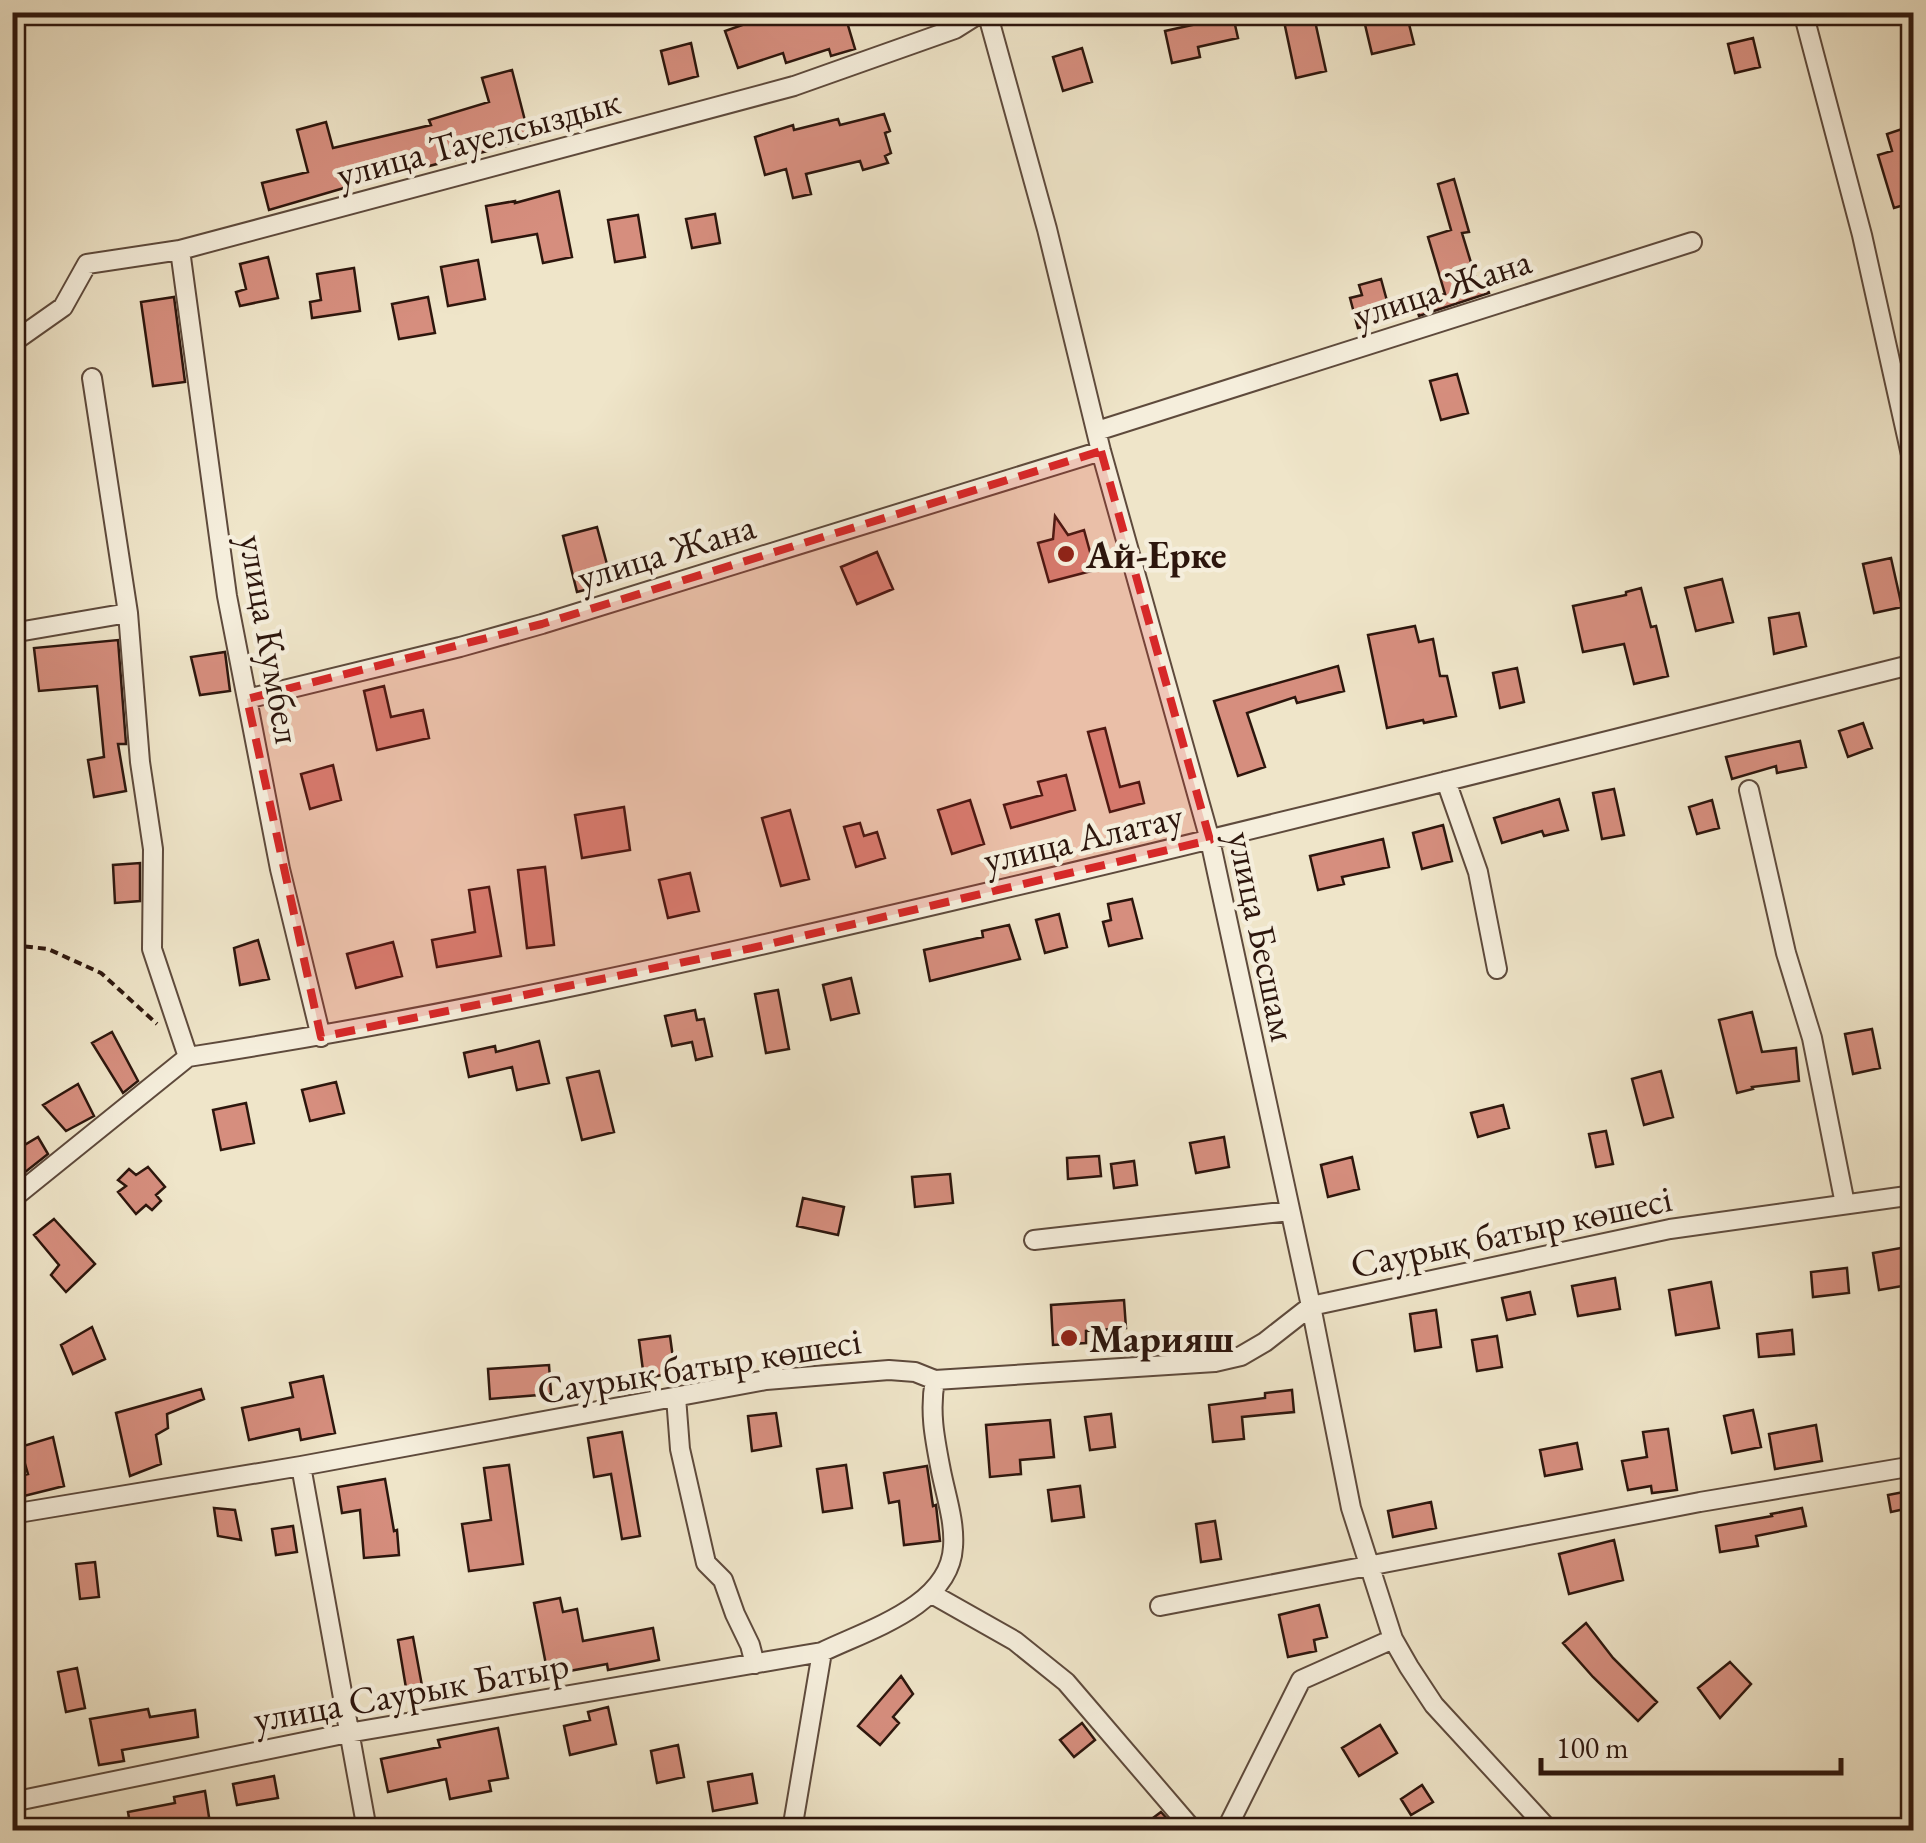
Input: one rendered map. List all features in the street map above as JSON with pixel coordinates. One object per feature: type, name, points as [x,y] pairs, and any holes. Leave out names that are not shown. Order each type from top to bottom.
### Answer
[{"type":"street","name":"улица Тауелсыздык","points":[[12,340],[63,307],[86,264],[180,250],[794,86],[955,28],[985,12]]},
{"type":"street","name":"улица Бесшам","points":[[985,12],[1047,229],[1100,451],[1210,840],[1351,1508],[1393,1639],[1434,1706],[1549,1830]]},
{"type":"street","points":[[1803,12],[1862,234],[1914,468]]},
{"type":"street","name":"улица Жана","points":[[1097,431],[1692,242]]},
{"type":"street","name":"улица Кумбел","points":[[180,250],[227,596],[280,869],[320,1036]]},
{"type":"street","points":[[12,1199],[188,1057],[152,949],[154,849],[140,762],[128,613],[92,378]]},
{"type":"street","name":"улица Жана","points":[[247,700],[542,624],[1100,451]]},
{"type":"street","points":[[12,633],[128,613]]},
{"type":"street","name":"улица Алатау","points":[[188,1057],[320,1036],[752,948],[1210,840],[1914,664]]},
{"type":"street","points":[[1446,781],[1478,872],[1497,969]]},
{"type":"street","points":[[1749,790],[1786,953],[1812,1038],[1845,1204]]},
{"type":"street","name":"Саурық батыр көшесі","points":[[12,1514],[301,1466],[766,1380],[888,1370],[915,1372],[934,1380],[1214,1362],[1241,1356],[1266,1342],[1310,1306],[1670,1229],[1914,1195]]},
{"type":"street","points":[[1034,1240],[1290,1211]]},
{"type":"street","points":[[934,1380],[931,1424],[953,1528],[953,1552],[945,1575],[932,1594],[1015,1641],[1066,1682],[1193,1830]]},
{"type":"street","points":[[676,1397],[680,1449],[706,1563],[723,1580],[754,1664]]},
{"type":"street","points":[[301,1466],[367,1830]]},
{"type":"street","points":[[1160,1606],[1700,1502],[1914,1466]]},
{"type":"street","name":"улица Саурык Батыр","points":[[12,1802],[348,1734],[822,1652],[913,1609],[932,1594]]},
{"type":"street","points":[[1226,1830],[1302,1680],[1393,1639]]},
{"type":"street","points":[[792,1830],[822,1652]]},
{"type":"path","points":[[12,944],[48,949],[101,973],[162,1030]]},
{"type":"highlighted area","points":[[1101,451],[1210,840],[752,948],[321,1037],[247,699],[542,624]]},
{"type":"building","points":[[796,12],[844,12],[855,49],[831,56],[829,49],[786,63],[783,53],[738,68],[725,31],[765,17],[766,22]]},
{"type":"building","points":[[1282,12],[1313,12],[1326,71],[1296,78]]},
{"type":"building","points":[[1362,12],[1384,12],[1385,16],[1406,12],[1414,44],[1372,54]]},
{"type":"building","points":[[1233,16],[1238,38],[1198,47],[1200,57],[1172,63],[1165,31]]},
{"type":"building","points":[[1753,38],[1760,67],[1735,73],[1728,44]]},
{"type":"building","points":[[691,43],[698,76],[669,84],[661,51]]},
{"type":"building","points":[[1082,48],[1092,82],[1063,91],[1053,57]]},
{"type":"building","points":[[512,70],[530,140],[269,210],[262,183],[308,172],[297,130],[326,122],[333,148],[431,125],[429,120],[489,102],[482,78]]},
{"type":"building","points":[[884,114],[890,131],[885,133],[891,153],[885,156],[888,163],[863,170],[860,161],[806,174],[811,194],[793,198],[786,169],[765,175],[755,137],[793,125],[794,130],[838,119],[840,125]]},
{"type":"building","points":[[1914,125],[1914,202],[1894,208],[1878,155],[1892,151],[1887,134]]},
{"type":"building","points":[[1454,179],[1469,232],[1462,233],[1479,289],[1487,287],[1489,293],[1419,316],[1415,303],[1445,294],[1428,237],[1451,230],[1438,184]]},
{"type":"building","points":[[559,191],[572,257],[543,263],[537,234],[492,242],[486,206]]},
{"type":"building","points":[[715,214],[720,243],[692,248],[686,219]]},
{"type":"building","points":[[638,215],[645,257],[615,262],[608,220]]},
{"type":"building","points":[[268,257],[278,298],[240,306],[236,292],[246,289],[240,264]]},
{"type":"building","points":[[478,260],[485,299],[448,306],[441,267]]},
{"type":"building","points":[[354,268],[360,311],[312,318],[310,302],[321,300],[317,274]]},
{"type":"building","points":[[1381,279],[1392,319],[1358,328],[1350,298],[1362,295],[1359,285]]},
{"type":"building","points":[[174,297],[185,382],[153,386],[141,302]]},
{"type":"building","points":[[428,297],[435,333],[399,339],[392,304]]},
{"type":"building","points":[[1457,374],[1468,413],[1441,420],[1430,381]]},
{"type":"building","points":[[1055,516],[1068,535],[1084,530],[1095,570],[1049,582],[1038,543],[1053,539]]},
{"type":"building","points":[[597,527],[612,583],[577,592],[563,536]]},
{"type":"building","points":[[877,552],[893,589],[857,604],[841,567]]},
{"type":"building","points":[[1891,558],[1902,607],[1874,613],[1863,564]]},
{"type":"building","points":[[1722,579],[1733,622],[1696,631],[1685,588]]},
{"type":"building","points":[[1641,588],[1651,627],[1656,626],[1668,676],[1634,684],[1624,644],[1583,652],[1573,606]]},
{"type":"building","points":[[1799,613],[1806,646],[1774,654],[1769,618]]},
{"type":"building","points":[[1415,626],[1419,642],[1433,639],[1440,676],[1447,676],[1456,716],[1387,728],[1368,635]]},
{"type":"building","points":[[118,640],[126,744],[118,744],[126,791],[94,797],[88,760],[104,757],[97,686],[39,691],[34,648]]},
{"type":"building","points":[[225,652],[230,691],[200,695],[191,657]]},
{"type":"building","points":[[1338,666],[1344,691],[1297,703],[1295,697],[1247,713],[1265,767],[1238,776],[1214,701]]},
{"type":"building","points":[[1517,668],[1524,702],[1500,708],[1493,673]]},
{"type":"building","points":[[384,686],[391,717],[423,710],[429,738],[377,750],[364,691]]},
{"type":"building","points":[[1863,723],[1872,748],[1848,757],[1839,731]]},
{"type":"building","points":[[1105,728],[1120,787],[1139,782],[1144,803],[1110,812],[1088,732]]},
{"type":"building","points":[[1800,741],[1806,767],[1777,773],[1776,766],[1732,779],[1726,757]]},
{"type":"building","points":[[333,765],[341,800],[310,809],[301,774]]},
{"type":"building","points":[[1066,775],[1075,810],[1011,828],[1004,805],[1042,795],[1038,782]]},
{"type":"building","points":[[1614,789],[1624,835],[1602,839],[1593,793]]},
{"type":"building","points":[[1559,799],[1568,830],[1544,836],[1542,831],[1502,843],[1494,818]]},
{"type":"building","points":[[970,800],[984,844],[952,854],[938,810]]},
{"type":"building","points":[[1712,800],[1719,828],[1697,834],[1689,807]]},
{"type":"building","points":[[624,807],[630,850],[582,858],[575,815]]},
{"type":"building","points":[[790,810],[809,879],[781,886],[762,818]]},
{"type":"building","points":[[860,823],[864,836],[877,832],[885,858],[856,867],[844,827]]},
{"type":"building","points":[[1443,825],[1452,861],[1422,869],[1413,833]]},
{"type":"building","points":[[1383,839],[1389,867],[1342,877],[1344,884],[1318,890],[1310,856]]},
{"type":"building","points":[[140,863],[140,901],[115,903],[113,865]]},
{"type":"building","points":[[545,867],[554,945],[527,948],[518,870]]},
{"type":"building","points":[[690,873],[699,911],[668,918],[659,880]]},
{"type":"building","points":[[489,887],[501,956],[437,967],[432,940],[475,932],[469,890]]},
{"type":"building","points":[[1132,899],[1142,938],[1109,946],[1103,922],[1111,920],[1108,904]]},
{"type":"building","points":[[1059,914],[1067,947],[1045,953],[1036,920]]},
{"type":"building","points":[[1009,925],[1020,959],[930,981],[924,950],[983,937],[982,931]]},
{"type":"building","points":[[258,940],[269,979],[240,985],[234,948]]},
{"type":"building","points":[[393,942],[402,976],[356,988],[347,954]]},
{"type":"building","points":[[851,978],[859,1013],[831,1020],[823,985]]},
{"type":"building","points":[[778,990],[789,1049],[766,1053],[755,994]]},
{"type":"building","points":[[695,1010],[697,1020],[704,1019],[712,1056],[696,1060],[692,1042],[672,1046],[665,1016]]},
{"type":"building","points":[[1752,1012],[1762,1052],[1796,1048],[1799,1081],[1752,1087],[1737,1093],[1719,1020]]},
{"type":"building","points":[[1872,1029],[1880,1068],[1853,1074],[1845,1034]]},
{"type":"building","points":[[112,1032],[138,1081],[123,1093],[92,1043]]},
{"type":"building","points":[[539,1041],[549,1083],[517,1090],[512,1067],[469,1077],[464,1053],[495,1046],[496,1052]]},
{"type":"building","points":[[599,1071],[614,1132],[582,1140],[567,1078]]},
{"type":"building","points":[[1661,1071],[1673,1117],[1644,1125],[1632,1079]]},
{"type":"building","points":[[336,1082],[344,1113],[310,1121],[302,1090]]},
{"type":"building","points":[[78,1084],[94,1116],[66,1131],[43,1105]]},
{"type":"building","points":[[246,1103],[254,1143],[221,1150],[213,1110]]},
{"type":"building","points":[[1503,1105],[1509,1128],[1478,1137],[1471,1113]]},
{"type":"building","points":[[1606,1131],[1613,1164],[1596,1167],[1589,1134]]},
{"type":"building","points":[[38,1137],[48,1154],[24,1173],[16,1161],[23,1156],[18,1149]]},
{"type":"building","points":[[1224,1137],[1229,1167],[1196,1173],[1190,1143]]},
{"type":"building","points":[[1099,1156],[1101,1176],[1068,1179],[1067,1158]]},
{"type":"building","points":[[1352,1157],[1359,1189],[1328,1197],[1321,1165]]},
{"type":"building","points":[[1134,1161],[1137,1185],[1114,1188],[1111,1164]]},
{"type":"building","points":[[148,1167],[165,1187],[156,1195],[161,1201],[152,1210],[146,1205],[136,1214],[118,1192],[126,1186],[118,1180],[129,1169],[136,1175]]},
{"type":"building","points":[[950,1174],[953,1203],[915,1207],[912,1177]]},
{"type":"building","points":[[803,1198],[844,1207],[838,1235],[797,1226]]},
{"type":"building","points":[[54,1219],[95,1264],[66,1292],[51,1275],[59,1265],[34,1235]]},
{"type":"building","points":[[1912,1246],[1914,1284],[1879,1290],[1873,1253]]},
{"type":"building","points":[[1847,1268],[1849,1293],[1813,1297],[1811,1272]]},
{"type":"building","points":[[1615,1278],[1620,1309],[1578,1316],[1572,1286]]},
{"type":"building","points":[[1711,1282],[1719,1328],[1676,1335],[1669,1290]]},
{"type":"building","points":[[1530,1292],[1535,1314],[1507,1320],[1502,1298]]},
{"type":"building","points":[[1124,1300],[1126,1328],[1086,1331],[1086,1343],[1053,1345],[1051,1305]]},
{"type":"building","points":[[1436,1310],[1441,1347],[1415,1351],[1410,1314]]},
{"type":"building","points":[[92,1327],[105,1359],[73,1374],[61,1345]]},
{"type":"building","points":[[1792,1330],[1794,1354],[1759,1357],[1757,1334]]},
{"type":"building","points":[[670,1336],[675,1373],[644,1378],[639,1340]]},
{"type":"building","points":[[1497,1336],[1502,1367],[1477,1371],[1472,1340]]},
{"type":"building","points":[[549,1365],[551,1394],[490,1399],[488,1369]]},
{"type":"building","points":[[323,1376],[335,1433],[301,1440],[299,1429],[249,1440],[242,1408],[293,1397],[290,1383]]},
{"type":"building","points":[[201,1389],[204,1399],[167,1414],[168,1428],[156,1435],[161,1464],[130,1476],[116,1413]]},
{"type":"building","points":[[1292,1390],[1294,1412],[1242,1417],[1244,1439],[1213,1442],[1209,1405],[1265,1398],[1265,1393]]},
{"type":"building","points":[[1753,1410],[1761,1447],[1732,1453],[1724,1416]]},
{"type":"building","points":[[776,1413],[781,1446],[752,1451],[748,1416]]},
{"type":"building","points":[[1111,1414],[1115,1447],[1090,1450],[1085,1417]]},
{"type":"building","points":[[1050,1420],[1054,1457],[1020,1460],[1021,1474],[990,1477],[986,1425]]},
{"type":"building","points":[[1816,1425],[1822,1461],[1775,1469],[1769,1434]]},
{"type":"building","points":[[1668,1429],[1677,1490],[1652,1493],[1651,1486],[1628,1490],[1622,1461],[1647,1457],[1643,1432]]},
{"type":"building","points":[[622,1432],[640,1536],[622,1539],[611,1474],[594,1477],[588,1438]]},
{"type":"building","points":[[53,1437],[64,1486],[20,1497],[15,1477],[28,1474],[20,1447]]},
{"type":"building","points":[[1577,1443],[1582,1469],[1545,1476],[1540,1450]]},
{"type":"building","points":[[509,1465],[523,1564],[469,1571],[462,1524],[491,1520],[484,1468]]},
{"type":"building","points":[[846,1465],[852,1508],[823,1512],[817,1469]]},
{"type":"building","points":[[927,1466],[940,1541],[904,1545],[899,1501],[889,1503],[884,1473]]},
{"type":"building","points":[[385,1479],[399,1555],[364,1558],[360,1510],[342,1513],[338,1487]]},
{"type":"building","points":[[1080,1486],[1084,1517],[1052,1521],[1048,1490]]},
{"type":"building","points":[[1914,1490],[1914,1507],[1891,1512],[1888,1495]]},
{"type":"building","points":[[1431,1502],[1436,1528],[1393,1537],[1388,1511]]},
{"type":"building","points":[[214,1508],[235,1510],[241,1540],[218,1536]]},
{"type":"building","points":[[1802,1508],[1806,1526],[1756,1536],[1758,1546],[1720,1552],[1716,1526]]},
{"type":"building","points":[[1215,1521],[1221,1559],[1201,1562],[1196,1524]]},
{"type":"building","points":[[293,1526],[297,1552],[276,1555],[272,1529]]},
{"type":"building","points":[[1614,1540],[1623,1580],[1569,1594],[1559,1554]]},
{"type":"building","points":[[95,1562],[99,1597],[80,1599],[76,1564]]},
{"type":"building","points":[[560,1598],[563,1612],[577,1609],[583,1641],[653,1628],[659,1660],[608,1670],[607,1664],[548,1675],[534,1603]]},
{"type":"building","points":[[1319,1605],[1327,1637],[1314,1640],[1316,1651],[1288,1657],[1279,1615]]},
{"type":"building","points":[[1586,1623],[1613,1658],[1657,1702],[1638,1721],[1563,1643]]},
{"type":"building","points":[[413,1637],[423,1691],[407,1694],[398,1640]]},
{"type":"building","points":[[1730,1662],[1751,1684],[1720,1718],[1698,1688]]},
{"type":"building","points":[[77,1668],[85,1708],[66,1712],[58,1672]]},
{"type":"building","points":[[901,1676],[913,1694],[893,1717],[899,1723],[880,1745],[858,1726]]},
{"type":"building","points":[[608,1707],[616,1744],[570,1755],[564,1726],[590,1720],[588,1712]]},
{"type":"building","points":[[148,1709],[150,1717],[195,1710],[198,1737],[122,1750],[124,1761],[99,1765],[90,1719]]},
{"type":"building","points":[[1082,1723],[1095,1740],[1074,1757],[1060,1740]]},
{"type":"building","points":[[1380,1725],[1397,1753],[1359,1776],[1342,1748]]},
{"type":"building","points":[[498,1728],[508,1778],[489,1781],[491,1791],[450,1799],[446,1779],[388,1792],[381,1759],[440,1747],[438,1740]]},
{"type":"building","points":[[678,1745],[684,1777],[657,1783],[651,1751]]},
{"type":"building","points":[[752,1774],[757,1803],[713,1811],[708,1782]]},
{"type":"building","points":[[274,1776],[278,1798],[237,1805],[233,1784]]},
{"type":"building","points":[[1422,1785],[1433,1802],[1411,1815],[1401,1799]]},
{"type":"building","points":[[205,1791],[211,1830],[131,1830],[128,1812],[175,1803],[174,1797]]},
{"type":"building","points":[[1161,1812],[1171,1823],[1161,1830],[1137,1830]]},
{"type":"place","name":"Ай-Ерке","points":[[1066,554]]},
{"type":"place","name":"Марияш","points":[[1069,1338]]}]
